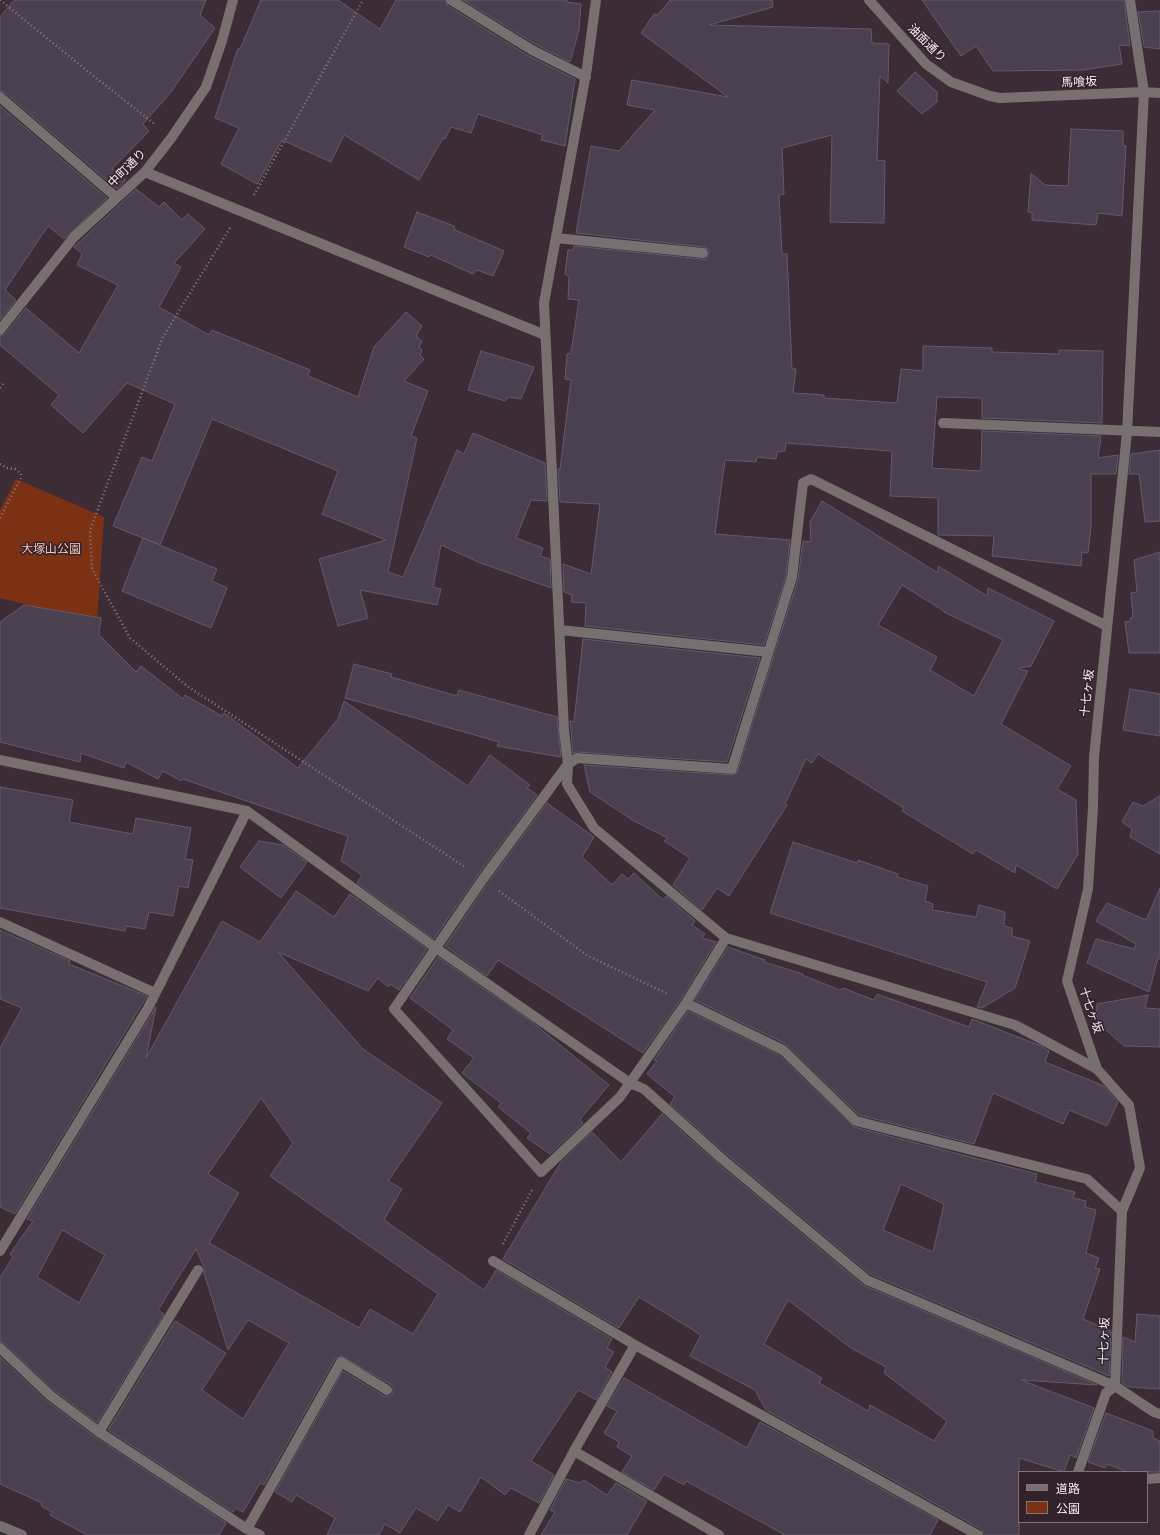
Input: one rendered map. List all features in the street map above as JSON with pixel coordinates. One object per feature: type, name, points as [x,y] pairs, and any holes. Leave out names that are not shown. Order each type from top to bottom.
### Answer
[{"type":"street","name":"中町通り","points":[[0,330],[74,237],[145,172],[172,137],[206,86],[222,41],[233,0]]},
{"type":"street","points":[[451,0],[532,50],[586,76]]},
{"type":"street","points":[[596,0],[586,76],[544,303],[568,764],[567,784],[594,828],[726,938],[1015,1025],[1097,1069]]},
{"type":"street","name":"油面通り","points":[[869,0],[926,64],[951,82],[1000,98]]},
{"type":"street","name":"十七ヶ坂","points":[[1115,1386],[1122,1211],[1140,1168],[1129,1105],[1097,1069],[1067,981],[1088,889],[1094,757],[1127,432],[1144,92],[1130,0]]},
{"type":"street","name":"馬喰坂","points":[[1000,98],[1144,92],[1160,94]]},
{"type":"street","points":[[0,96],[116,197]]},
{"type":"street","points":[[145,172],[545,335]]},
{"type":"street","points":[[556,238],[704,253]]},
{"type":"street","points":[[943,423],[1127,432],[1160,432]]},
{"type":"street","points":[[726,938],[686,1003],[620,1097],[542,1172],[394,1009],[483,879],[568,764],[577,758],[732,769],[792,577],[803,483],[811,479],[1107,626]]},
{"type":"street","points":[[560,630],[768,652]]},
{"type":"street","points":[[0,760],[247,811],[436,948],[630,1083],[644,1089],[721,1158],[867,1280],[1115,1386],[1160,1414]]},
{"type":"street","points":[[0,1251],[155,993],[247,811]]},
{"type":"street","points":[[0,922],[155,993]]},
{"type":"street","points":[[686,1003],[783,1050],[856,1121],[1087,1179],[1122,1211]]},
{"type":"street","points":[[493,1262],[635,1345],[978,1535]]},
{"type":"street","points":[[99,1432],[198,1270]]},
{"type":"street","points":[[529,1535],[574,1450],[635,1345]]},
{"type":"street","points":[[0,1348],[51,1396],[99,1432],[247,1529],[260,1535]]},
{"type":"street","points":[[247,1529],[341,1362],[387,1390]]},
{"type":"street","points":[[1078,1471],[1106,1393],[1115,1386]]},
{"type":"street","points":[[574,1450],[719,1535]]},
{"type":"street","points":[[1148,1479],[1160,1478]]},
{"type":"street","points":[[1,1529],[22,1535]]},
{"type":"path","points":[[0,0],[172,137]]},
{"type":"path","points":[[363,0],[243,211],[162,337],[90,530],[92,569],[130,638],[187,686],[483,879],[588,956],[686,1003]]},
{"type":"path","points":[[0,388],[3,384]]},
{"type":"path","points":[[0,464],[7,468],[15,469],[21,474],[21,478],[0,518]]},
{"type":"path","points":[[493,1262],[542,1172]]},
{"type":"green space","name":"大塚山公園","points":[[16,479],[104,517],[97,622],[0,598],[0,510]]},
{"type":"building","points":[[14,0],[206,0],[200,15],[215,28],[171,92],[143,124],[149,131],[112,169],[126,180],[117,189],[4,92],[0,91],[0,17]]},
{"type":"building","points":[[261,0],[338,0],[380,29],[396,0],[445,0],[448,6],[529,56],[575,79],[565,146],[541,140],[543,135],[478,114],[471,133],[451,127],[419,180],[344,135],[331,162],[282,140],[257,184],[221,164],[239,128],[215,118],[238,48],[240,49]]},
{"type":"building","points":[[463,0],[567,0],[567,2],[581,4],[579,30],[570,62],[535,44]]},
{"type":"building","points":[[670,0],[772,0],[773,7],[709,25],[871,29],[872,43],[889,44],[888,83],[880,76],[877,160],[885,161],[884,223],[830,222],[832,135],[782,148],[784,194],[779,195],[782,254],[787,254],[792,369],[796,369],[793,393],[824,395],[824,398],[897,403],[901,369],[923,371],[923,346],[992,348],[992,352],[1059,354],[1059,350],[1103,351],[1102,423],[982,418],[982,398],[937,397],[932,468],[981,471],[982,431],[1101,436],[1098,458],[1118,455],[1116,474],[1091,474],[1091,527],[1088,553],[1082,552],[1081,566],[992,556],[994,536],[938,535],[938,498],[890,496],[892,451],[786,443],[785,451],[777,452],[776,459],[757,457],[756,462],[725,460],[715,534],[790,540],[786,576],[764,645],[585,626],[586,603],[571,602],[572,595],[564,592],[563,564],[591,574],[600,504],[560,502],[558,469],[560,469],[571,380],[565,379],[567,354],[571,353],[579,300],[568,299],[569,277],[565,274],[568,250],[573,250],[574,246],[702,259],[706,259],[709,254],[709,250],[704,247],[576,233],[591,146],[619,151],[655,110],[627,105],[632,80],[728,97],[641,33],[654,14],[658,15]]},
{"type":"building","points":[[922,0],[1124,0],[1130,46],[1119,45],[1122,64],[1083,70],[993,71],[976,46],[961,56]]},
{"type":"building","points":[[1160,11],[1160,49],[1144,47],[1138,12]]},
{"type":"building","points":[[915,72],[937,92],[937,102],[922,114],[897,91]]},
{"type":"building","points":[[0,106],[107,198],[64,239],[48,226],[5,290],[16,300],[0,320]]},
{"type":"building","points":[[1071,129],[1123,131],[1123,145],[1126,146],[1122,216],[1098,213],[1096,225],[1032,220],[1032,213],[1028,212],[1031,173],[1045,185],[1068,186]]},
{"type":"building","points":[[136,189],[159,207],[164,202],[182,220],[188,214],[205,229],[174,263],[181,267],[159,307],[209,335],[212,330],[310,370],[308,376],[358,397],[374,347],[406,312],[422,326],[416,336],[422,341],[419,347],[422,350],[420,355],[424,359],[404,381],[428,391],[411,436],[417,438],[388,572],[403,577],[457,450],[464,454],[473,433],[545,463],[547,501],[531,500],[516,538],[543,548],[540,556],[550,559],[551,588],[478,562],[441,545],[433,587],[441,589],[437,605],[360,590],[368,618],[338,626],[319,559],[386,540],[322,514],[338,471],[212,419],[160,545],[113,526],[142,457],[152,461],[175,404],[127,383],[83,433],[51,405],[59,395],[0,345],[0,336],[5,334],[26,308],[79,353],[118,285],[77,265],[82,254],[74,247]]},
{"type":"building","points":[[417,212],[454,226],[455,230],[504,251],[493,276],[477,270],[473,274],[431,255],[429,257],[404,247]]},
{"type":"building","points":[[481,351],[534,367],[521,399],[508,397],[505,401],[468,390]]},
{"type":"building","points":[[1160,450],[1160,521],[1145,522],[1139,474],[1129,474],[1131,454]]},
{"type":"building","points":[[822,501],[938,573],[938,566],[987,596],[988,588],[1054,621],[1031,666],[1019,668],[1028,671],[1001,724],[1071,766],[1057,789],[1076,800],[1078,854],[1057,889],[1016,865],[1015,873],[976,850],[973,854],[902,811],[904,808],[818,754],[812,763],[806,759],[785,804],[787,805],[729,896],[717,888],[702,910],[673,885],[690,858],[664,841],[668,838],[634,821],[590,792],[584,765],[732,775],[737,773],[798,579],[803,541],[811,542],[810,522]],"holes":[[[902,585],[944,611],[1003,640],[974,696],[930,670],[937,657],[878,625]]]},
{"type":"building","points":[[143,538],[217,569],[212,581],[227,588],[211,628],[122,591]]},
{"type":"building","points":[[1160,552],[1160,653],[1129,653],[1125,622],[1131,621],[1130,618],[1133,617],[1131,593],[1137,592],[1134,560]]},
{"type":"building","points":[[24,605],[101,618],[99,635],[136,672],[141,666],[183,699],[185,695],[222,716],[224,713],[298,768],[338,719],[344,701],[468,786],[490,755],[530,785],[527,788],[537,795],[478,875],[434,939],[357,883],[362,875],[341,861],[348,836],[183,779],[181,781],[163,771],[158,779],[126,762],[124,768],[81,753],[80,762],[0,742],[0,622]]},
{"type":"building","points":[[583,639],[760,658],[727,762],[577,752],[573,753],[570,721],[574,722]]},
{"type":"building","points":[[354,664],[392,674],[391,677],[457,696],[459,690],[557,717],[561,757],[497,746],[499,742],[345,698]]},
{"type":"building","points":[[1130,689],[1160,694],[1160,736],[1123,730]]},
{"type":"building","points":[[0,787],[73,800],[69,822],[133,834],[136,818],[191,828],[185,859],[193,860],[188,888],[179,886],[173,916],[149,912],[145,929],[126,926],[125,931],[0,908]]},
{"type":"building","points":[[1160,796],[1160,854],[1130,837],[1132,829],[1122,822],[1133,802],[1143,806]]},
{"type":"building","points":[[547,803],[594,837],[582,857],[612,885],[622,874],[628,879],[634,873],[663,900],[666,896],[695,921],[692,925],[705,934],[702,938],[716,942],[681,999],[643,1053],[498,960],[487,976],[445,946],[488,883]]},
{"type":"building","points":[[259,841],[283,845],[307,862],[281,898],[240,867]]},
{"type":"building","points":[[793,842],[857,863],[858,860],[898,874],[897,877],[928,886],[925,901],[933,904],[932,910],[976,917],[979,905],[1005,912],[1004,926],[1012,928],[1012,936],[1030,941],[1015,988],[982,1008],[977,1007],[987,982],[770,913]]},
{"type":"building","points":[[1160,888],[1160,959],[1158,958],[1149,992],[1087,963],[1096,939],[1134,949],[1136,944],[1096,921],[1107,903],[1146,920]]},
{"type":"building","points":[[296,891],[334,917],[350,894],[427,949],[399,990],[390,984],[388,987],[378,978],[368,991],[278,952],[363,1049],[442,1103],[388,1181],[402,1189],[384,1220],[484,1290],[496,1270],[612,1339],[607,1348],[614,1352],[605,1367],[612,1372],[596,1400],[578,1390],[531,1461],[554,1475],[539,1503],[511,1488],[505,1495],[481,1477],[460,1512],[448,1505],[438,1521],[416,1508],[400,1533],[385,1524],[379,1535],[327,1535],[335,1518],[296,1495],[292,1502],[275,1492],[343,1371],[384,1396],[390,1396],[393,1393],[393,1387],[390,1384],[341,1356],[335,1359],[264,1485],[260,1483],[243,1512],[236,1508],[233,1512],[108,1430],[175,1321],[226,1353],[202,1390],[243,1419],[289,1343],[248,1320],[228,1350],[204,1273],[204,1267],[196,1249],[158,1310],[164,1314],[97,1423],[55,1391],[4,1343],[0,1342],[0,1278],[13,1257],[10,1254],[33,1221],[27,1219],[156,1007],[146,1058],[222,921],[260,942]],"holes":[[[261,1098],[293,1143],[270,1176],[438,1294],[413,1334],[370,1309],[359,1328],[209,1243],[239,1193],[208,1174]],[[62,1230],[105,1255],[79,1303],[37,1277]]]},
{"type":"building","points":[[0,930],[70,961],[69,964],[147,996],[15,1214],[0,1207],[0,1048],[22,1008],[0,999]]},
{"type":"building","points":[[728,947],[765,960],[764,962],[803,974],[802,975],[840,990],[843,988],[874,1000],[877,994],[969,1027],[972,1019],[1041,1046],[1049,1051],[1045,1062],[1104,1086],[1118,1102],[1107,1126],[1069,1110],[1063,1124],[993,1093],[974,1144],[859,1115],[786,1044],[695,1000]]},
{"type":"building","points":[[438,957],[532,1022],[609,1085],[580,1119],[583,1123],[550,1154],[527,1138],[531,1133],[498,1107],[501,1103],[462,1073],[474,1058],[447,1039],[453,1030],[410,998]]},
{"type":"building","points":[[1148,995],[1145,1008],[1160,1009],[1160,1047],[1124,1046],[1096,1021],[1097,1004]]},
{"type":"building","points":[[688,1011],[779,1055],[854,1127],[1037,1174],[1035,1182],[1075,1192],[1073,1198],[1086,1201],[1085,1207],[1096,1210],[1086,1253],[1099,1258],[1095,1268],[1100,1269],[1083,1319],[1111,1331],[1109,1376],[870,1274],[725,1153],[670,1104],[675,1097],[647,1074],[657,1061],[654,1060]],"holes":[[[901,1184],[944,1204],[933,1252],[883,1230]]]},
{"type":"building","points":[[662,1114],[717,1163],[863,1285],[1097,1385],[1021,1380],[1094,1408],[1076,1458],[1070,1455],[1064,1471],[1019,1458],[1019,1535],[985,1535],[981,1529],[766,1410],[755,1390],[690,1356],[701,1335],[639,1297],[619,1328],[503,1259],[561,1162],[592,1132],[621,1162]],"holes":[[[788,1300],[851,1348],[886,1367],[884,1373],[947,1421],[934,1441],[870,1405],[868,1411],[819,1383],[822,1378],[764,1344]]]},
{"type":"building","points":[[1137,1314],[1160,1316],[1160,1389],[1129,1387],[1122,1383],[1123,1337],[1135,1342]]},
{"type":"building","points":[[0,1357],[47,1401],[95,1437],[226,1523],[219,1535],[87,1535],[50,1515],[52,1512],[41,1506],[42,1503],[0,1484]]},
{"type":"building","points":[[624,1378],[747,1448],[760,1422],[938,1520],[930,1535],[785,1535],[686,1481],[684,1485],[664,1474],[654,1490],[622,1472],[632,1456],[617,1447],[619,1442],[604,1433],[617,1411],[607,1406]]},
{"type":"building","points":[[1106,1413],[1153,1431],[1153,1438],[1160,1441],[1160,1472],[1125,1471],[1107,1464],[1105,1468],[1088,1462]]},
{"type":"building","points":[[566,1479],[580,1483],[584,1480],[607,1495],[616,1483],[647,1501],[627,1535],[541,1535],[555,1512],[550,1510]]}]
